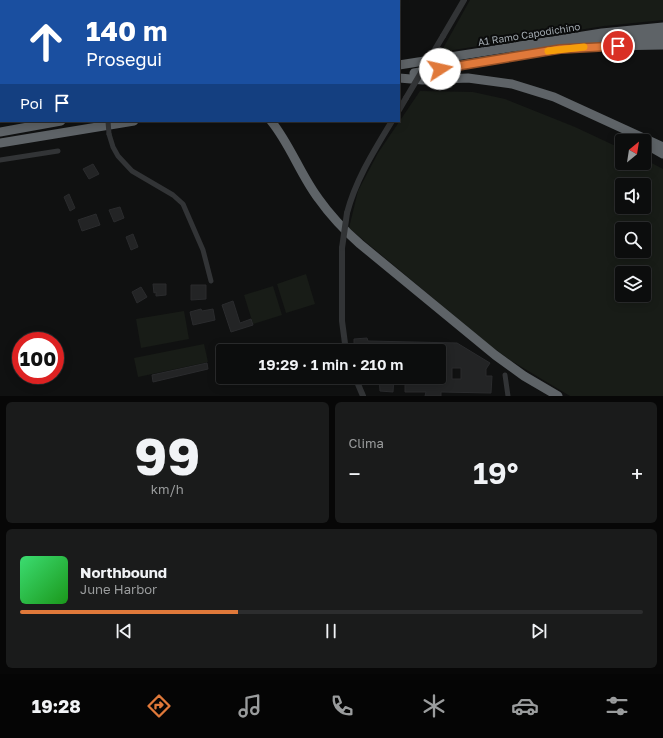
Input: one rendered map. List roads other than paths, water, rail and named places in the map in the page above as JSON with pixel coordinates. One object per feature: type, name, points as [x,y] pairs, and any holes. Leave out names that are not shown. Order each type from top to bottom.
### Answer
[{"type":"highway","name":"A1 Ramo Capodichino","points":[[400,65],[602,33],[663,27]]},
{"type":"highway","name":"A1 Ramo Capodichino","points":[[400,77],[629,38],[663,36]]},
{"type":"highway","points":[[560,49],[663,45]]},
{"type":"highway","points":[[400,77],[423,80],[468,78],[512,84],[554,97],[663,147]]},
{"type":"highway","points":[[0,132],[55,122]]},
{"type":"highway","points":[[0,142],[128,122]]},
{"type":"highway","points":[[272,122],[317,198],[340,226],[495,355],[524,376],[558,396]]},
{"type":"highway","points":[[618,127],[630,134]]},
{"type":"highway","points":[[651,147],[663,154]]},
{"type":"street","points":[[400,108],[464,0]]},
{"type":"street","points":[[108,122],[109,134],[113,147],[118,156],[132,171],[173,195],[183,204],[203,250],[211,281]]},
{"type":"street","points":[[345,344],[342,320],[342,248],[347,213],[352,194],[358,180],[391,122]]},
{"type":"street","points":[[0,160],[58,150]]},
{"type":"street","points":[[505,375],[508,396]]},
{"type":"street","points":[[358,384],[363,396]]}]
